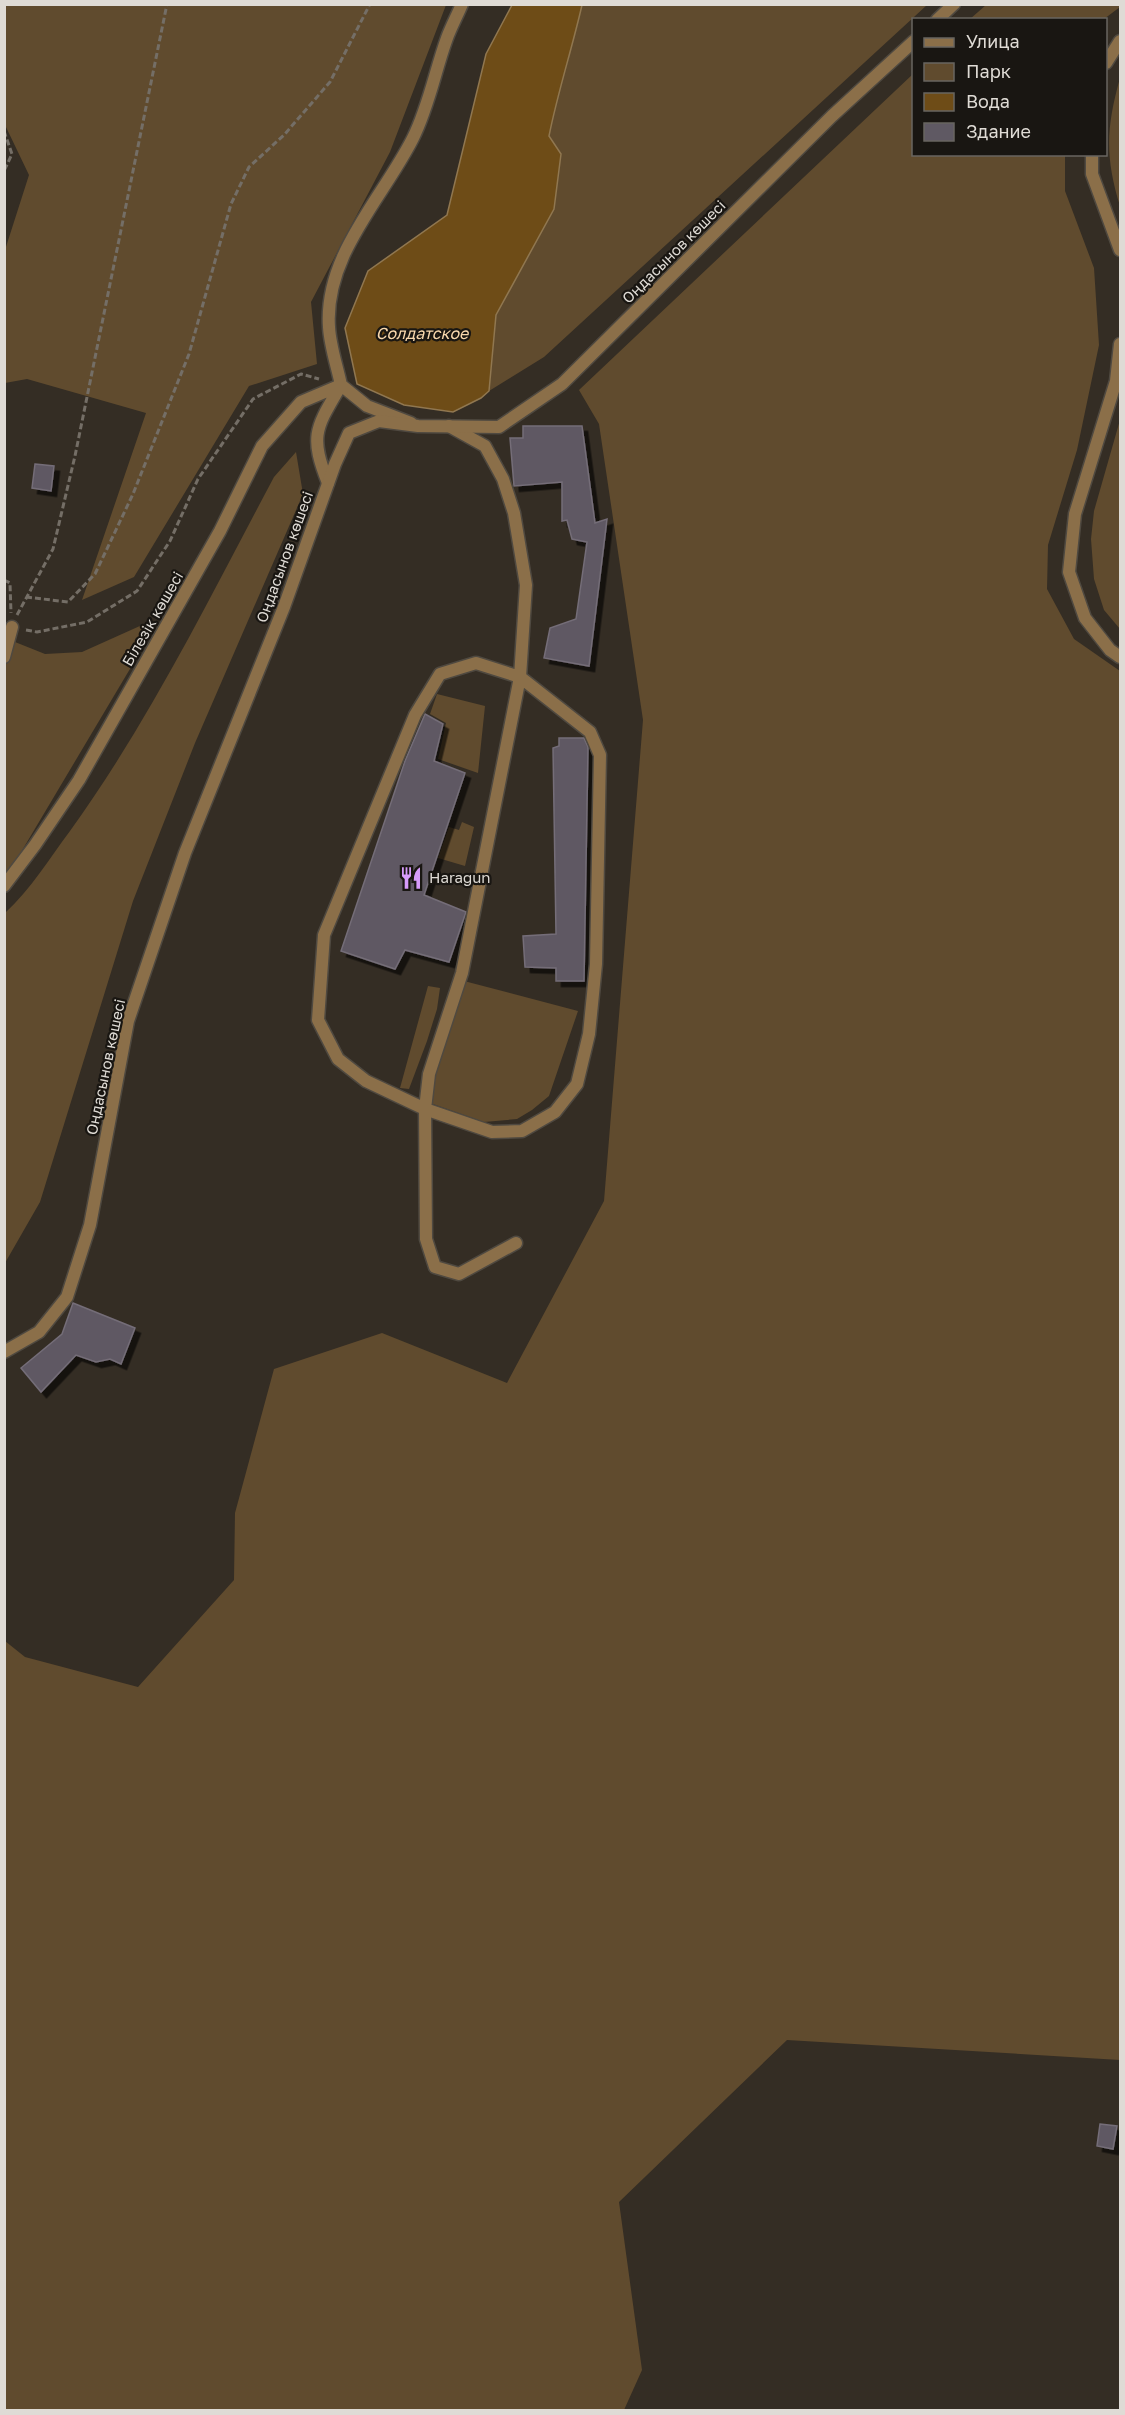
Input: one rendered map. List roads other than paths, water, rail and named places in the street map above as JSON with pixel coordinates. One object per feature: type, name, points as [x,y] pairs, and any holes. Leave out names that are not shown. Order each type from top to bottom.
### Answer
[{"type":"street","points":[[328,483],[318,456],[317,430],[340,385],[329,327],[331,289],[341,262],[363,219],[413,138],[433,88],[447,39],[462,4]]},
{"type":"street","points":[[940,18],[954,4]]},
{"type":"street","points":[[1107,61],[1120,41]]},
{"type":"street","name":"Оңдасынов көшесі","points":[[4,1352],[39,1332],[67,1297],[90,1225],[128,1021],[185,853],[284,607],[328,483],[349,433],[379,421],[418,426],[499,427],[562,384],[832,116],[912,44]]},
{"type":"street","points":[[1092,156],[1092,174],[1120,250]]},
{"type":"street","points":[[1120,344],[1116,381],[1075,514],[1069,572],[1084,618],[1110,650],[1120,657]]},
{"type":"street","points":[[340,385],[367,406],[418,426]]},
{"type":"street","name":"Білезік көшесі","points":[[4,886],[79,780],[220,531],[262,446],[301,402],[340,385]]},
{"type":"street","points":[[449,426],[485,446],[503,479],[514,513],[526,585],[519,677],[462,974],[429,1074],[425,1109],[426,1239],[435,1267],[459,1274],[516,1243]]},
{"type":"street","points":[[4,657],[12,627]]},
{"type":"street","points":[[476,663],[519,677],[590,732],[600,755],[596,964],[589,1034],[577,1084],[555,1112],[522,1131],[492,1132],[425,1109],[366,1081],[338,1059],[318,1020],[324,934],[415,715],[440,674],[476,663]]},
{"type":"water","name":"Солдатское","points":[[512,5],[582,5],[549,136],[561,154],[554,209],[496,315],[489,391],[481,398],[453,412],[404,405],[357,384],[345,328],[368,271],[447,215],[486,54]]},
{"type":"place","name":"Haragun","points":[[411,878]]}]
